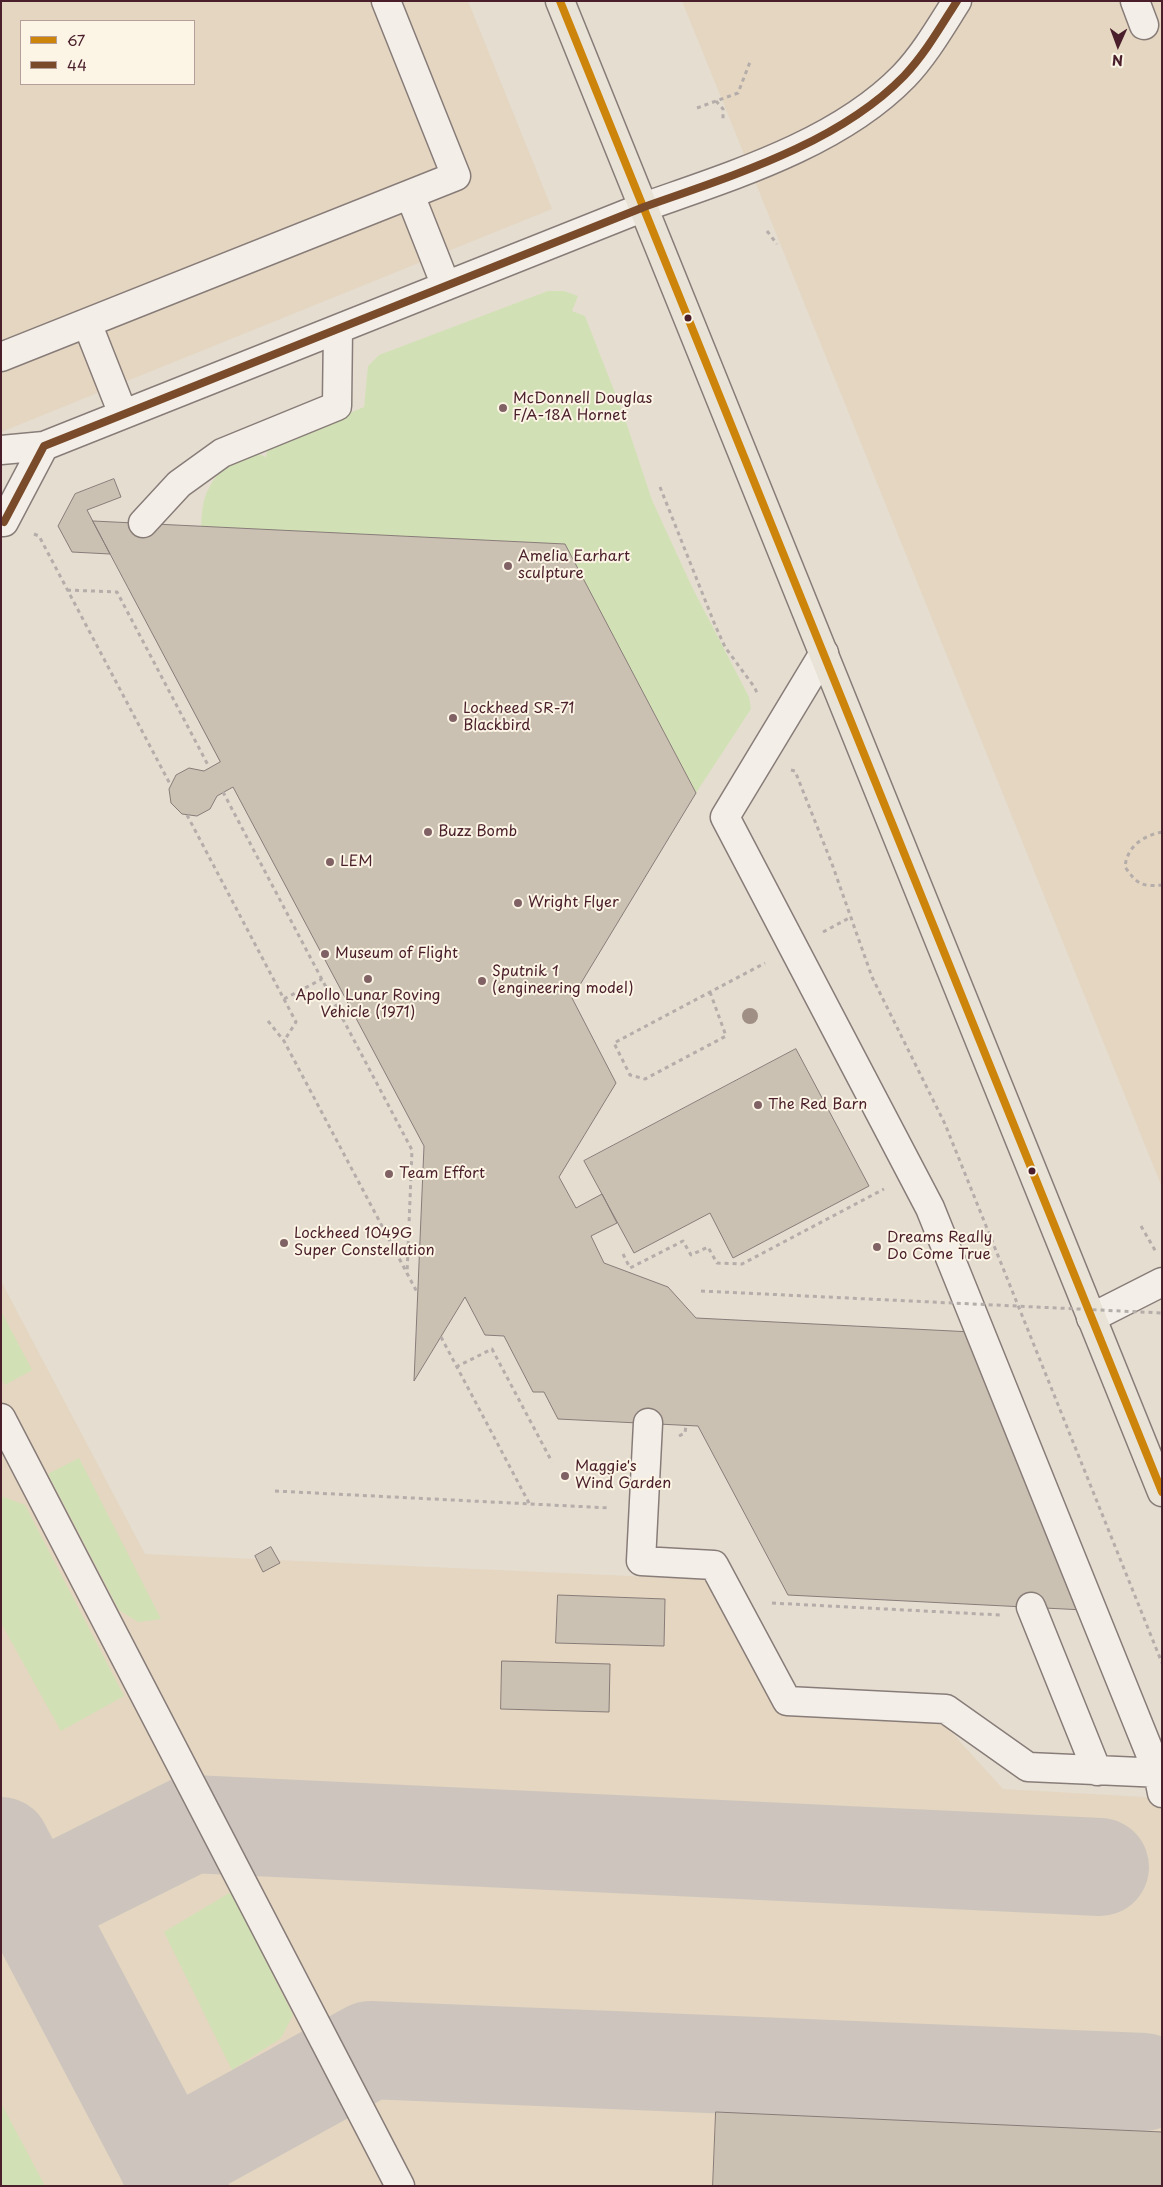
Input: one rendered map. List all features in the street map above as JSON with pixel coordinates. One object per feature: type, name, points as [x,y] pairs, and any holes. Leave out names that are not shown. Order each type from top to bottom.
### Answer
[{"type":"main road","points":[[560,1],[1162,1492]]},
{"type":"street","points":[[1,357],[456,176],[386,1]]},
{"type":"street","points":[[1,450],[44,446],[644,207],[742,172],[824,134],[871,104],[904,76],[930,42],[957,1]]},
{"type":"street","points":[[410,195],[446,286]]},
{"type":"street","points":[[87,323],[123,414]]},
{"type":"street","points":[[143,523],[179,484],[207,462],[247,442],[337,406],[338,329]]},
{"type":"street","points":[[4,522],[44,446]]},
{"type":"street","points":[[824,653],[725,816],[930,1208],[1160,1780]]},
{"type":"street","points":[[1092,1318],[1162,1282]]},
{"type":"street","points":[[1,1418],[400,2186]]},
{"type":"street","points":[[648,1424],[641,1562],[714,1565],[786,1700],[946,1708],[1028,1767],[1097,1770],[1160,1780]]},
{"type":"street","points":[[1033,1612],[1097,1770]]},
{"type":"path","points":[[697,108],[738,93],[750,62]]},
{"type":"path","points":[[716,101],[723,109],[723,121]]},
{"type":"path","points":[[767,231],[777,244]]},
{"type":"path","points":[[4,522],[39,536],[170,784]]},
{"type":"path","points":[[67,590],[117,592],[210,767]]},
{"type":"path","points":[[761,757],[779,768],[795,771],[872,977],[945,1124],[1162,1662]]},
{"type":"path","points":[[223,792],[412,1150],[407,1274]]},
{"type":"path","points":[[186,815],[296,1022],[284,1041]]},
{"type":"path","points":[[1162,832],[1135,843],[1126,855],[1125,867],[1135,882],[1149,886],[1162,885]]},
{"type":"path","points":[[710,992],[726,1036],[645,1079],[630,1075],[614,1043],[851,917]]},
{"type":"path","points":[[284,999],[322,979]]},
{"type":"path","points":[[268,1021],[284,1041],[418,1294]]},
{"type":"path","points":[[623,1254],[630,1268],[683,1241],[691,1255],[708,1247],[717,1263],[742,1264],[891,1186]]},
{"type":"path","points":[[1141,1226],[1158,1255]]},
{"type":"path","points":[[701,1291],[1162,1313]]},
{"type":"path","points":[[441,1337],[529,1504]]},
{"type":"path","points":[[456,1367],[492,1349],[552,1462]]},
{"type":"path","points":[[670,1441],[686,1433],[686,1425]]},
{"type":"path","points":[[275,1491],[644,1510]]},
{"type":"path","points":[[734,1602],[1033,1612]]},
{"type":"shaded area","points":[[1,1],[468,1],[552,209],[1,432]]},
{"type":"shaded area","points":[[682,1],[1162,1],[1162,1187]]},
{"type":"shaded area","points":[[1,1281],[145,1554],[717,1580],[789,1709],[934,1713],[1003,1789],[1162,1798],[1162,2186],[1,2186]]},
{"type":"green space","points":[[548,291],[564,291],[578,296],[572,311],[585,316],[624,416],[652,500],[692,587],[749,697],[751,709],[696,793],[565,544],[201,527],[205,497],[212,482],[228,465],[248,454],[256,453],[266,457],[268,447],[364,407],[368,366],[379,355]]},
{"type":"green space","points":[[1,1311],[32,1370],[5,1385],[1,1378]]},
{"type":"green space","points":[[79,1458],[161,1619],[138,1622],[119,1610],[48,1474]]},
{"type":"green space","points":[[1,1496],[25,1505],[124,1696],[61,1731],[1,1623]]},
{"type":"green space","points":[[231,1892],[293,2015],[281,2038],[232,2070],[164,1932]]},
{"type":"green space","points":[[1,2103],[45,2186],[1,2186]]},
{"type":"building","points":[[114,479],[121,497],[87,510],[110,554],[72,552],[58,526],[75,494]]},
{"type":"building","name":"Museum of Flight","points":[[93,521],[565,544],[696,793],[572,998],[616,1083],[559,1177],[576,1208],[602,1194],[617,1223],[591,1236],[604,1263],[668,1287],[696,1318],[972,1332],[1084,1610],[788,1595],[698,1426],[558,1419],[544,1392],[533,1392],[504,1336],[485,1335],[465,1297],[414,1381],[424,1146],[233,787],[217,796],[210,809],[197,816],[182,814],[171,803],[169,789],[176,775],[189,768],[204,771],[220,762]]},
{"type":"building","name":"The Red Barn","points":[[796,1049],[869,1186],[733,1258],[710,1213],[634,1253],[584,1161]]},
{"type":"building","points":[[271,1547],[280,1563],[263,1572],[255,1556]]},
{"type":"building","points":[[558,1595],[665,1599],[664,1646],[556,1643]]},
{"type":"building","points":[[502,1661],[610,1664],[609,1712],[501,1709]]},
{"type":"building","points":[[716,2112],[1162,2132],[1162,2186],[713,2186]]},
{"type":"taxiway","points":[[32,1904],[192,1824],[1100,1867]]},
{"type":"taxiway","points":[[1,1846],[180,2186]]},
{"type":"taxiway","points":[[167,2162],[370,2050],[1144,2082]]},
{"type":"transit line","name":"67","points":[[560,1],[1162,1492]]},
{"type":"transit line","name":"44","points":[[4,522],[44,446],[644,207],[747,170],[816,139],[848,121],[877,100],[904,76],[926,49],[957,1]]},
{"type":"place","name":"McDonnell Douglas F/A-18A Hornet","points":[[503,408]]},
{"type":"place","name":"Amelia Earhart sculpture","points":[[508,566]]},
{"type":"place","name":"Lockheed SR-71 Blackbird","points":[[453,718]]},
{"type":"place","name":"Buzz Bomb","points":[[428,832]]},
{"type":"place","name":"LEM","points":[[330,862]]},
{"type":"place","name":"Wright Flyer","points":[[518,903]]},
{"type":"place","name":"Museum of Flight","points":[[325,954]]},
{"type":"place","name":"Apollo Lunar Roving Vehicle (1971)","points":[[368,979]]},
{"type":"place","name":"Sputnik 1 (engineering model)","points":[[482,981]]},
{"type":"place","name":"The Red Barn","points":[[758,1105]]},
{"type":"place","name":"Team Effort","points":[[389,1174]]},
{"type":"place","name":"Lockheed 1049G Super Constellation","points":[[284,1243]]},
{"type":"place","name":"Dreams Really Do Come True","points":[[877,1247]]},
{"type":"place","name":"Maggie's Wind Garden","points":[[565,1476]]}]
